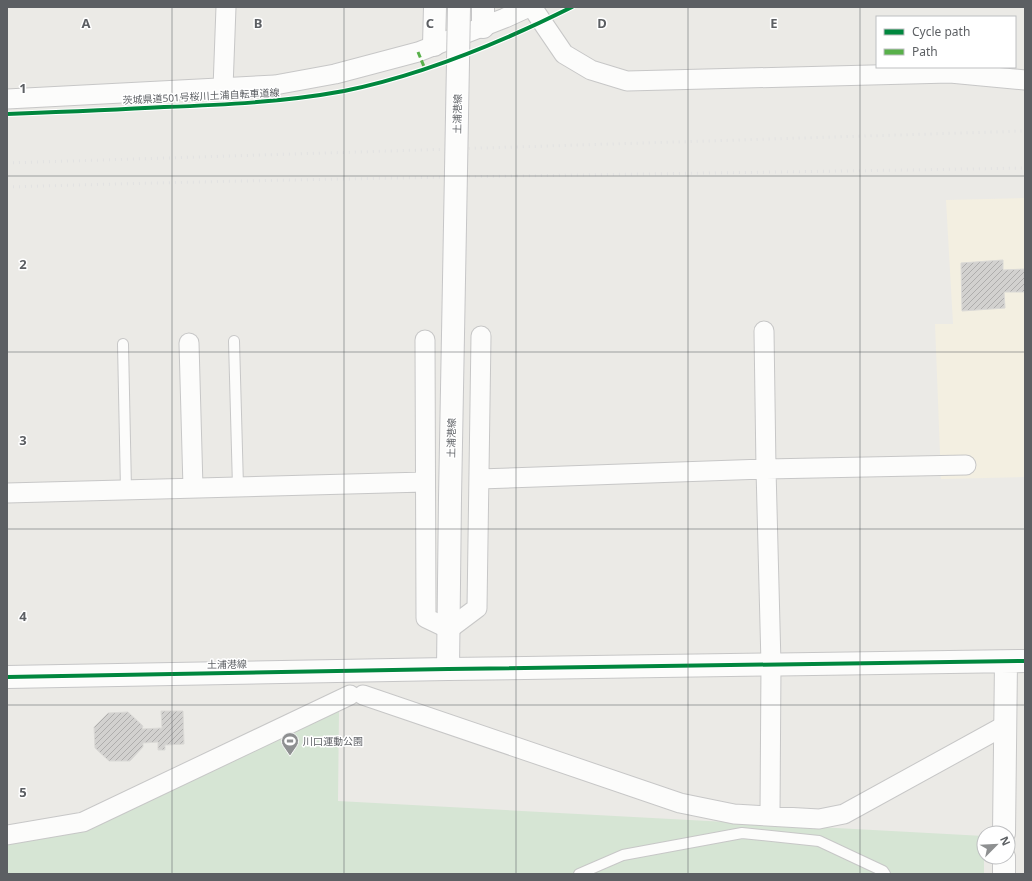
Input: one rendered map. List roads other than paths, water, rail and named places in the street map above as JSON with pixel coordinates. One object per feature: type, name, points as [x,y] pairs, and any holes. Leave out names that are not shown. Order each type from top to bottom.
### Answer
[{"type":"main road","points":[[434,45],[435,7]]},
{"type":"main road","name":"土浦港線","points":[[7,677],[448,669],[459,7]]},
{"type":"main road","points":[[448,669],[1016,662],[1004,726],[1004,825]]},
{"type":"street","points":[[223,88],[226,7]]},
{"type":"street","points":[[7,99],[275,85],[335,74],[418,52],[434,45],[483,17],[531,7],[564,54],[591,70],[627,81],[950,73],[1025,80]]},
{"type":"street","points":[[764,330],[771,664],[770,815]]},
{"type":"street","points":[[425,340],[426,618],[449,629],[477,608],[481,336]]},
{"type":"street","points":[[188,343],[193,488]]},
{"type":"street","points":[[479,479],[766,469],[966,465]]},
{"type":"street","points":[[7,493],[425,482]]},
{"type":"street","points":[[7,835],[83,822],[356,695],[680,803],[734,814],[818,819],[844,814],[1004,726]]},
{"type":"lane","points":[[234,341],[238,487]]},
{"type":"lane","points":[[123,344],[126,490]]},
{"type":"lane","points":[[579,874],[623,855],[742,833],[819,841],[883,871],[885,874]]},
{"type":"railway","points":[[7,163],[1025,131]]},
{"type":"railway","points":[[7,187],[389,178],[1025,168]]},
{"type":"place","name":"川口運動公園","points":[[290,756]]}]
